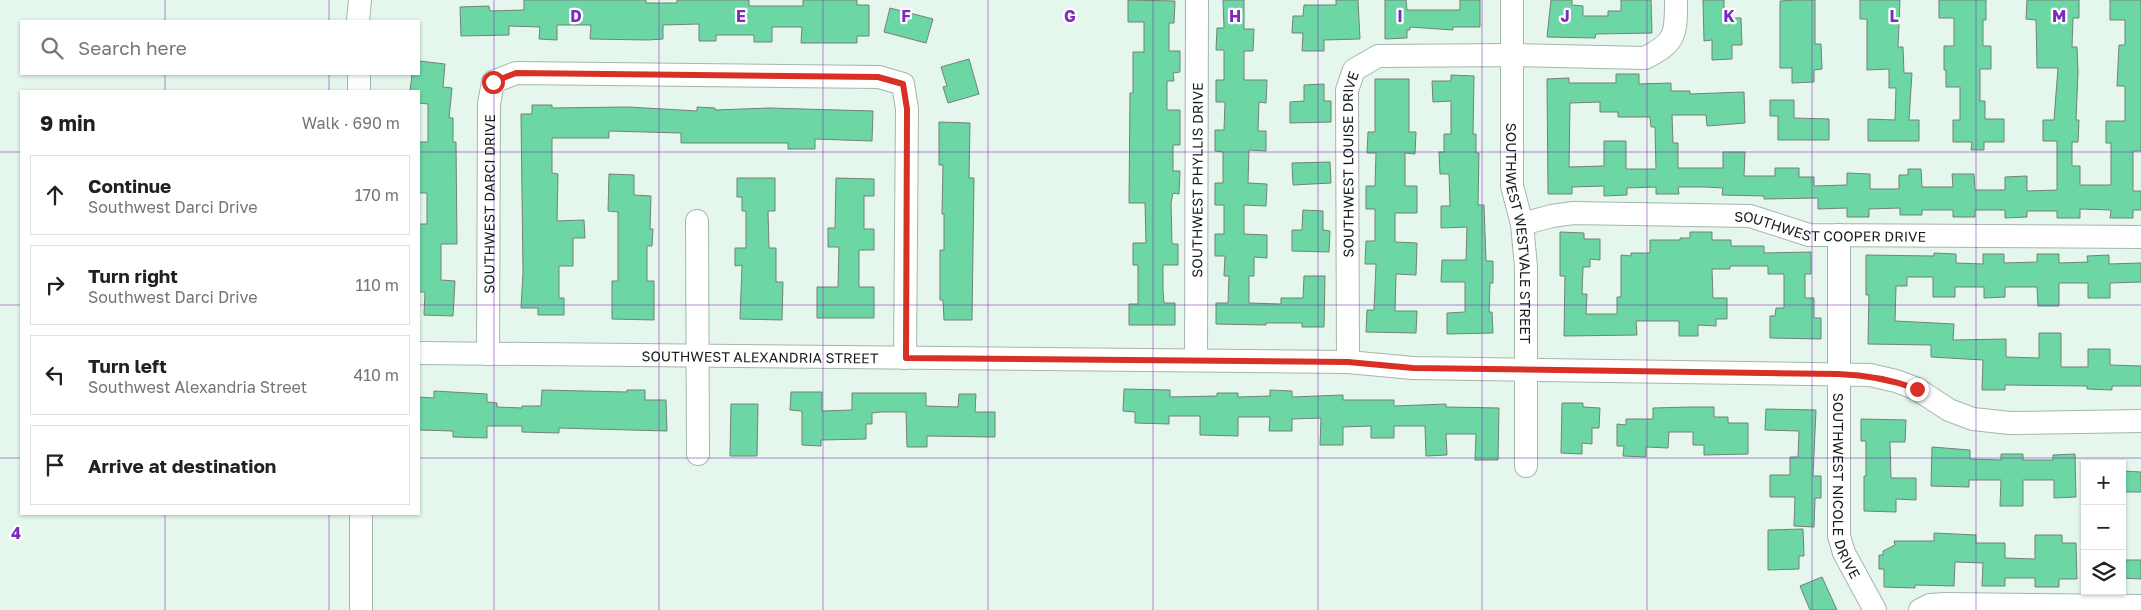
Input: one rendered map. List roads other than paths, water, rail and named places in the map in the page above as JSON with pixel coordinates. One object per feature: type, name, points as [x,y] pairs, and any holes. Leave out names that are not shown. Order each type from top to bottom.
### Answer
[{"type":"street","points":[[358,20],[360,0]]},
{"type":"street","name":"SOUTHWEST PHYLLIS DRIVE","points":[[1196,360],[1197,0]]},
{"type":"street","name":"SOUTHWEST WESTVALE STREET","points":[[1512,0],[1512,186],[1522,224],[1526,268],[1526,466]]},
{"type":"street","name":"SOUTHWEST LOUISE DRIVE","points":[[1348,362],[1347,90],[1354,70],[1378,56],[1512,55],[1646,58],[1665,48],[1676,30],[1676,0]]},
{"type":"street","name":"SOUTHWEST DARCI DRIVE","points":[[488,354],[489,104],[493,82],[516,73],[536,73],[878,77],[903,84],[907,109],[906,358]]},
{"type":"street","points":[[359,75],[359,90]]},
{"type":"street","name":"SOUTHWEST COOPER DRIVE","points":[[1522,224],[1572,213],[1735,214],[1762,219],[1795,232],[1809,235],[2141,237]]},
{"type":"street","points":[[697,221],[698,454]]},
{"type":"street","name":"SOUTHWEST NICOLE DRIVE","points":[[1839,235],[1838,536],[1844,553],[1875,610]]},
{"type":"street","name":"SOUTHWEST ALEXANDRIA STREET","points":[[420,353],[1348,362],[1413,368],[1870,375],[1896,381],[1917,389],[1949,410],[1973,418],[2010,423],[2141,422]]},
{"type":"street","points":[[361,610],[362,515]]},
{"type":"street","points":[[1920,610],[1930,605],[1945,604],[2141,606]]}]
